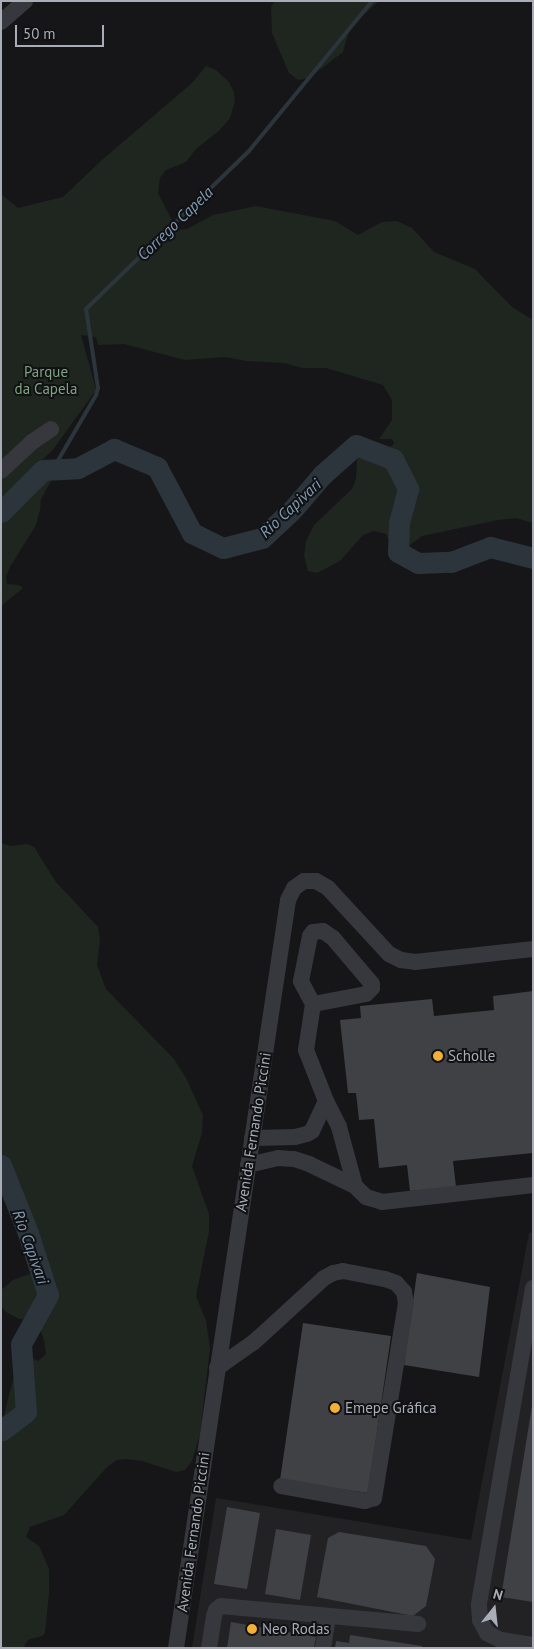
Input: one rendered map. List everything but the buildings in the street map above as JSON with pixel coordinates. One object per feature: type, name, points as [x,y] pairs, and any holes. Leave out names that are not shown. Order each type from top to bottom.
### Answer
[{"type":"street","points":[[1,22],[25,1]]},
{"type":"street","points":[[1,470],[32,442],[51,429]]},
{"type":"street","name":"Avenida Fernando Piccini","points":[[176,1648],[288,900],[294,888],[304,881],[316,881],[328,888],[389,954],[400,960],[415,962],[533,949]]},
{"type":"street","points":[[313,1004],[366,994],[372,988],[371,980],[334,938],[323,931],[313,932],[310,936],[302,975],[302,987],[313,1004],[306,1050],[339,1127],[355,1186]]},
{"type":"street","points":[[252,1138],[295,1137],[307,1134],[312,1131],[326,1100]]},
{"type":"street","points":[[248,1165],[278,1158],[294,1159],[310,1164],[355,1186],[366,1197],[382,1202],[533,1185]]},
{"type":"street","points":[[217,1368],[254,1342],[324,1278],[333,1273],[343,1271],[385,1279],[396,1283],[404,1292],[406,1303],[374,1498],[365,1501],[281,1486]]},
{"type":"street","points":[[533,1288],[480,1620],[487,1633],[501,1640],[533,1645]]},
{"type":"street","points":[[210,1648],[214,1616],[216,1610],[221,1606],[418,1624]]},
{"type":"street","points":[[323,1648],[328,1616]]},
{"type":"shaded area","points":[[533,1232],[533,1648],[192,1648],[216,1498],[471,1540],[529,1233]]},
{"type":"green space","points":[[275,1],[379,1],[350,27],[343,52],[309,78],[298,80],[289,73],[272,33],[271,7]]},
{"type":"green space","name":"Parque da Capela","points":[[206,66],[216,70],[229,82],[234,92],[235,101],[230,118],[220,130],[196,149],[186,162],[166,170],[160,178],[158,193],[177,230],[187,229],[213,215],[256,206],[335,221],[358,235],[382,222],[397,221],[412,228],[434,252],[475,269],[512,307],[533,320],[533,523],[516,518],[498,520],[422,536],[393,561],[391,544],[386,534],[374,531],[363,535],[340,561],[317,573],[308,571],[304,556],[306,541],[314,525],[352,489],[356,479],[357,460],[360,455],[369,449],[392,446],[394,443],[392,439],[379,439],[392,420],[392,400],[383,385],[326,368],[302,368],[284,363],[246,361],[225,357],[185,360],[124,344],[98,345],[96,337],[81,335],[96,390],[52,451],[36,465],[55,461],[50,483],[41,499],[36,525],[10,567],[6,577],[7,584],[19,585],[23,588],[1,606],[1,194],[18,208],[63,197],[102,160],[192,83]]},
{"type":"green space","points":[[1,843],[11,846],[27,844],[34,847],[56,882],[98,927],[100,941],[97,965],[106,989],[174,1059],[186,1078],[203,1115],[202,1133],[192,1166],[209,1214],[209,1231],[196,1296],[206,1321],[210,1348],[200,1434],[192,1461],[185,1470],[176,1472],[142,1461],[117,1460],[108,1466],[64,1515],[30,1527],[26,1537],[39,1546],[49,1569],[49,1593],[45,1633],[42,1636],[28,1640],[23,1648],[1,1648],[1,1418],[4,1415],[19,1356],[23,1354],[38,1361],[46,1354],[44,1340],[38,1323],[34,1319],[19,1319],[6,1312],[1,1306],[1,1290],[13,1280],[41,1270],[45,1262],[45,1250],[39,1237],[15,1207],[1,1172]]},
{"type":"waterway","name":"Corrego Capela","points":[[53,469],[96,395],[98,388],[86,309],[249,151],[372,1]]},
{"type":"waterway","name":"Rio Capivari","points":[[1,512],[43,470],[78,468],[114,449],[157,467],[192,533],[223,548],[262,538],[293,509],[322,475],[356,445],[393,459],[408,489],[399,523],[398,552],[418,563],[451,562],[490,547],[533,558]]},
{"type":"waterway","name":"Rio Capivari","points":[[1,1165],[28,1233],[48,1295],[21,1344],[26,1412],[1,1431]]},
{"type":"place","name":"Scholle","points":[[438,1056]]},
{"type":"place","name":"Emepe Gráfica","points":[[335,1408]]},
{"type":"place","name":"Neo Rodas","points":[[252,1629]]}]
